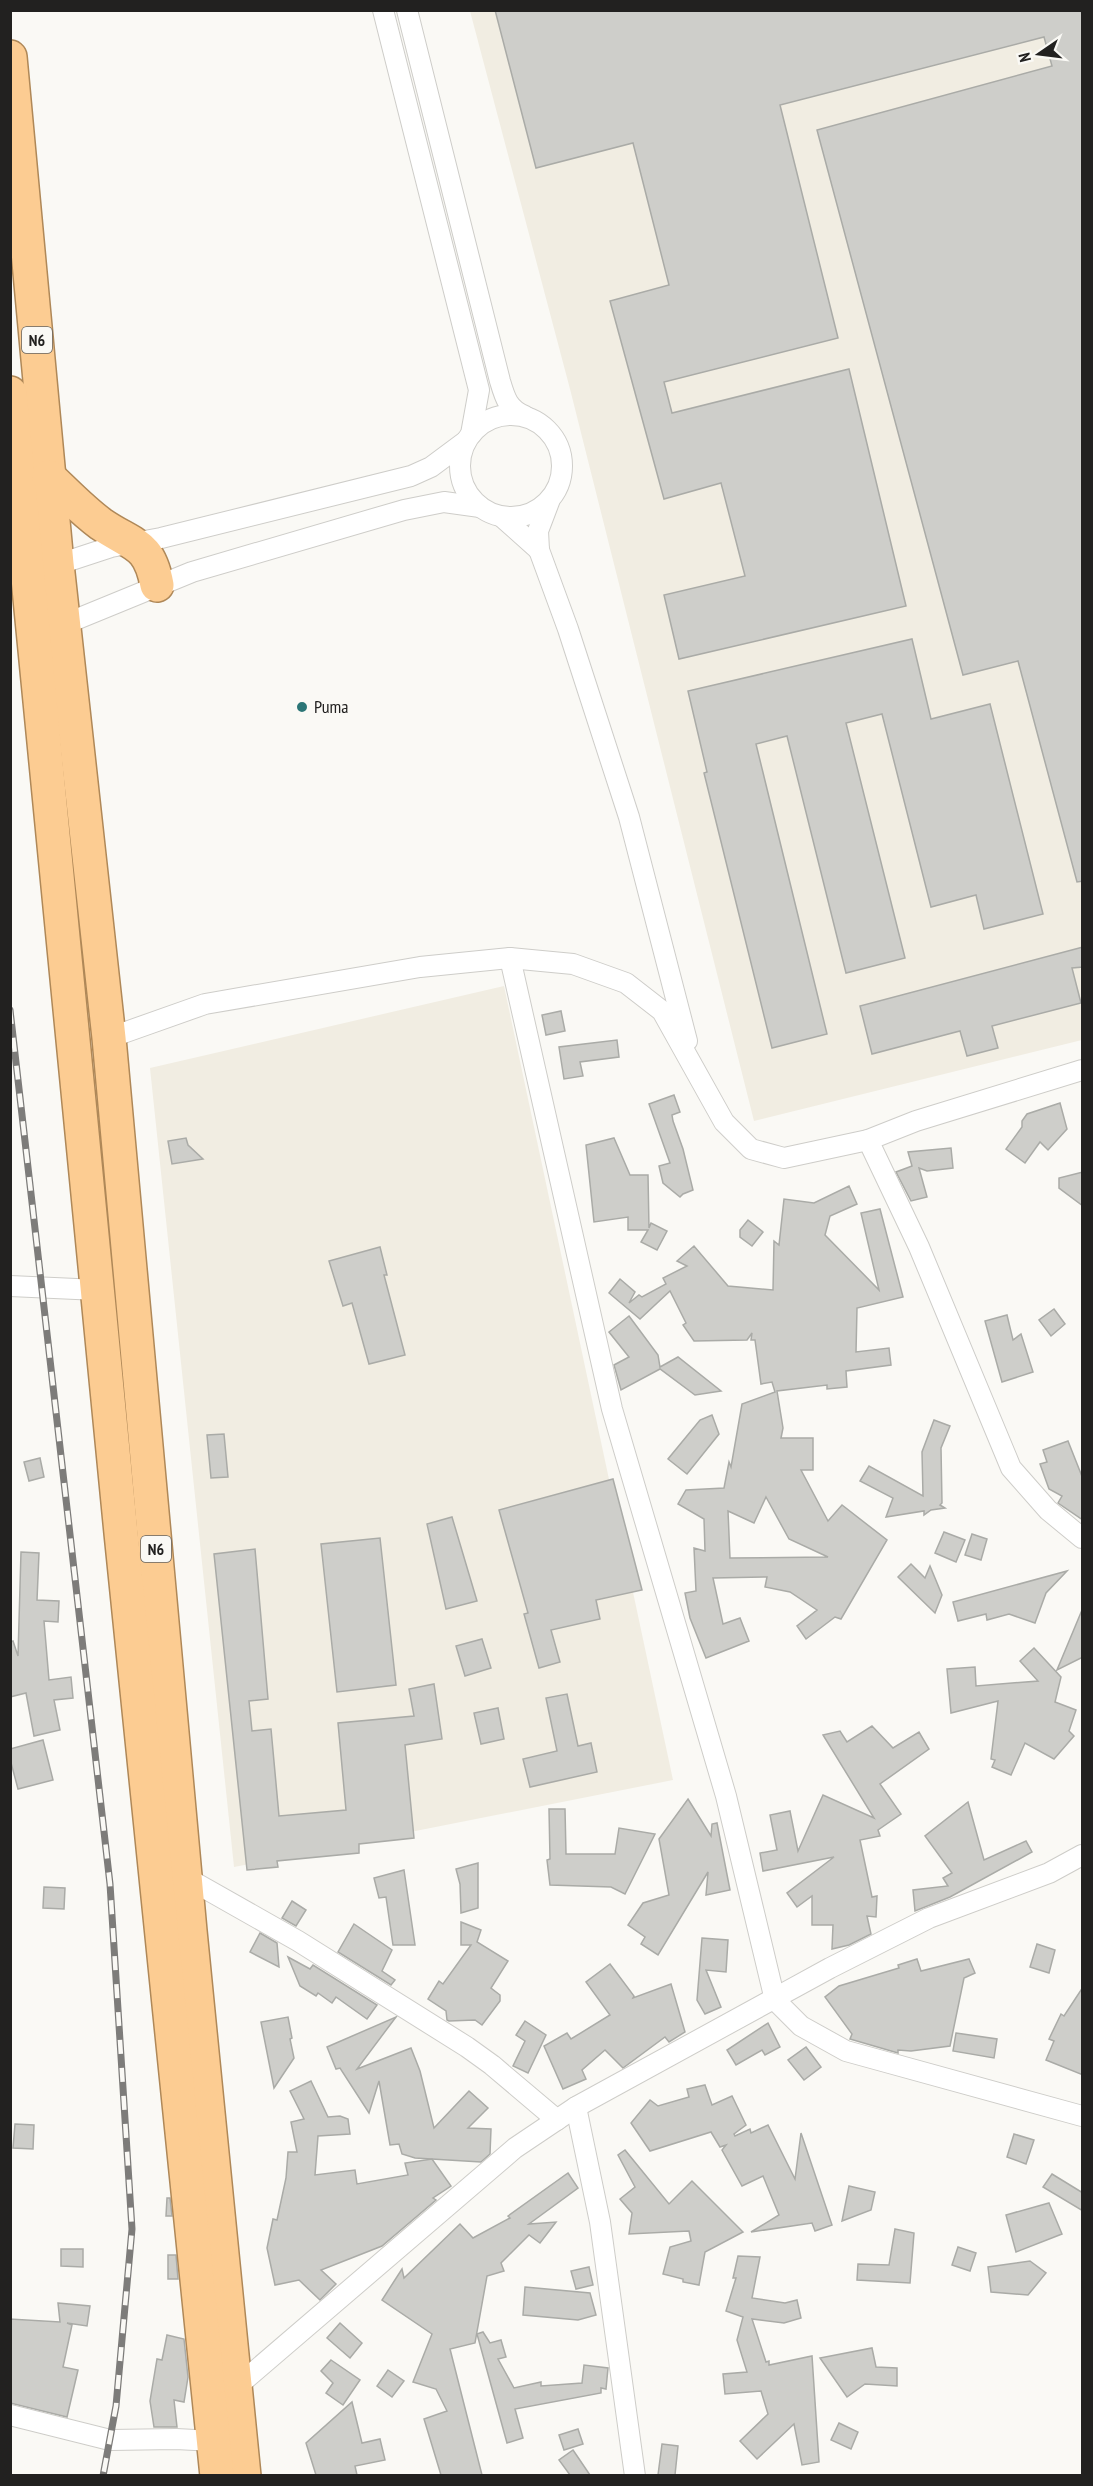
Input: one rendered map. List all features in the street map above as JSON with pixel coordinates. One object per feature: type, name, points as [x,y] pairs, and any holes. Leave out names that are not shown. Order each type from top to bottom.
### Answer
[{"type":"highway","name":"N6","points":[[10,57],[49,477],[43,570]]},
{"type":"highway","name":"N6","points":[[10,393],[43,570],[109,1038],[185,1877],[244,2475]]},
{"type":"highway","points":[[49,477],[101,524],[134,543],[151,561],[157,585]]},
{"type":"highway","name":"N6","points":[[50,626],[98,1290],[217,2475]]},
{"type":"street","points":[[383,10],[479,390],[469,437],[462,450],[461,476],[466,489],[480,507]]},
{"type":"street","points":[[407,10],[507,402],[513,411],[544,425],[557,442],[563,464],[560,484],[549,502],[538,531],[539,550],[568,629],[628,817],[693,1064]]},
{"type":"street","points":[[43,570],[111,547],[161,538],[411,476],[431,467],[487,420],[504,415],[525,416]]},
{"type":"street","points":[[50,626],[157,585],[237,558],[405,510],[444,502],[480,507],[502,517],[539,550]]},
{"type":"street","points":[[502,517],[527,515],[549,502]]},
{"type":"street","points":[[510,958],[612,1409],[726,1796],[775,2000],[801,2026],[846,2051],[1083,2116]]},
{"type":"street","points":[[109,1038],[205,1004],[420,967],[510,958],[573,964],[626,982],[662,1011],[724,1122],[751,1149],[784,1158],[868,1140],[916,1121],[1083,1070]]},
{"type":"street","points":[[868,1140],[919,1247],[1011,1468],[1048,1510],[1083,1538]]},
{"type":"street","points":[[10,1286],[98,1290]]},
{"type":"street","points":[[234,2389],[506,2156],[576,2107],[830,1968],[929,1918],[1049,1873],[1083,1855]]},
{"type":"street","points":[[185,1877],[298,1941],[467,2047],[557,2120]]},
{"type":"street","points":[[576,2107],[600,2222],[635,2475]]},
{"type":"street","points":[[10,2415],[110,2440],[214,2441]]},
{"type":"shaded area","points":[[470,11],[1082,11],[1082,1040],[754,1121],[570,389]]},
{"type":"shaded area","points":[[504,986],[673,1780],[234,1867],[150,1068]]},
{"type":"building","points":[[495,10],[1081,10],[1083,18],[1083,881],[1077,882],[1018,661],[963,675],[817,130],[1052,66],[1044,37],[780,105],[838,338],[664,382],[672,413],[849,369],[906,606],[679,659],[664,595],[745,576],[721,483],[664,499],[610,301],[669,285],[633,143],[536,168]]},
{"type":"building","points":[[912,639],[931,719],[990,704],[1043,914],[984,929],[976,895],[931,907],[882,714],[846,723],[905,958],[846,973],[787,736],[756,744],[827,1034],[772,1048],[704,773],[707,772],[688,691]]},
{"type":"building","points":[[1083,947],[1083,967],[1072,968],[1081,1003],[992,1026],[998,1048],[967,1056],[960,1031],[872,1054],[860,1006]]},
{"type":"building","points":[[561,1011],[565,1031],[546,1035],[542,1015]]},
{"type":"building","points":[[617,1040],[619,1057],[580,1062],[583,1076],[564,1079],[559,1047]]},
{"type":"building","points":[[674,1095],[680,1112],[672,1115],[673,1121],[683,1149],[693,1190],[680,1197],[663,1183],[659,1166],[670,1163],[649,1104]]},
{"type":"building","points":[[1060,1103],[1067,1129],[1048,1150],[1040,1142],[1025,1163],[1006,1149],[1022,1127],[1022,1121],[1027,1114]]},
{"type":"building","points":[[186,1138],[188,1145],[203,1159],[172,1164],[168,1141]]},
{"type":"building","points":[[614,1138],[630,1175],[648,1175],[649,1228],[651,1223],[667,1231],[657,1250],[641,1242],[648,1230],[628,1230],[628,1217],[594,1222],[586,1145]]},
{"type":"building","points":[[951,1148],[953,1168],[927,1171],[919,1168],[927,1197],[911,1201],[896,1172],[912,1166],[908,1152]]},
{"type":"building","points":[[1083,1172],[1083,1206],[1059,1188],[1059,1178]]},
{"type":"building","points":[[849,1186],[857,1204],[830,1216],[825,1235],[879,1290],[861,1213],[880,1209],[903,1297],[857,1308],[856,1352],[889,1348],[891,1365],[846,1371],[847,1387],[827,1389],[827,1385],[777,1391],[783,1428],[781,1438],[813,1438],[813,1470],[801,1470],[828,1521],[842,1505],[887,1540],[841,1619],[835,1617],[806,1639],[797,1626],[817,1610],[790,1592],[765,1587],[767,1577],[713,1578],[723,1624],[740,1618],[749,1641],[706,1658],[690,1618],[685,1593],[696,1591],[694,1548],[705,1551],[704,1519],[678,1504],[686,1490],[724,1488],[729,1462],[731,1467],[742,1404],[775,1392],[772,1382],[761,1384],[755,1340],[751,1340],[752,1333],[747,1340],[694,1341],[683,1325],[686,1323],[670,1291],[640,1319],[609,1293],[620,1279],[635,1292],[629,1303],[639,1295],[642,1297],[666,1284],[663,1278],[687,1266],[677,1261],[694,1246],[728,1286],[773,1290],[774,1241],[779,1245],[784,1199],[814,1203]],"holes":[[[766,1497],[789,1539],[828,1557],[730,1558],[728,1511],[754,1523]]]},
{"type":"building","points":[[748,1220],[763,1232],[752,1246],[740,1237],[740,1230]]},
{"type":"building","points":[[380,1247],[387,1275],[384,1275],[405,1355],[369,1364],[352,1303],[343,1306],[329,1261]]},
{"type":"building","points":[[1054,1309],[1065,1324],[1051,1336],[1039,1320]]},
{"type":"building","points":[[1007,1315],[1013,1340],[1021,1334],[1033,1372],[1002,1382],[985,1321]]},
{"type":"building","points":[[629,1316],[658,1355],[660,1367],[678,1357],[721,1391],[695,1395],[660,1369],[621,1390],[614,1365],[629,1357],[609,1332]]},
{"type":"building","points":[[712,1415],[719,1434],[687,1474],[668,1459],[700,1420]]},
{"type":"building","points":[[934,1420],[950,1426],[941,1448],[942,1503],[940,1505],[945,1508],[931,1510],[924,1515],[924,1511],[886,1517],[893,1498],[860,1481],[869,1466],[923,1496],[922,1452]]},
{"type":"building","points":[[224,1434],[228,1477],[211,1478],[207,1435]]},
{"type":"building","points":[[1068,1441],[1083,1479],[1083,1520],[1058,1503],[1062,1496],[1049,1489],[1040,1464],[1047,1462],[1043,1450]]},
{"type":"building","points":[[40,1458],[44,1477],[29,1481],[24,1462]]},
{"type":"building","points":[[613,1479],[642,1590],[596,1600],[600,1619],[551,1630],[560,1662],[539,1668],[524,1614],[528,1613],[499,1510]]},
{"type":"building","points":[[452,1517],[477,1601],[446,1609],[427,1524]]},
{"type":"building","points":[[944,1532],[965,1540],[956,1562],[935,1553]]},
{"type":"building","points":[[972,1534],[987,1539],[981,1560],[965,1555]]},
{"type":"building","points":[[380,1538],[396,1685],[337,1692],[321,1544]]},
{"type":"building","points":[[255,1549],[268,1699],[249,1701],[252,1731],[271,1729],[279,1816],[346,1810],[338,1723],[414,1716],[409,1689],[434,1684],[442,1739],[405,1745],[414,1838],[359,1844],[359,1853],[277,1861],[278,1867],[247,1870],[214,1554]]},
{"type":"building","points":[[21,1552],[39,1553],[37,1600],[59,1601],[58,1622],[44,1621],[49,1680],[71,1677],[73,1698],[54,1700],[60,1730],[34,1736],[26,1693],[10,1697],[10,1642],[13,1641],[18,1656]]},
{"type":"building","points":[[911,1564],[925,1578],[930,1566],[942,1595],[935,1613],[898,1577]]},
{"type":"building","points":[[1067,1571],[1046,1593],[1035,1623],[1009,1614],[987,1620],[986,1614],[958,1621],[953,1602]]},
{"type":"building","points":[[1082,1610],[1083,1657],[1057,1670]]},
{"type":"building","points":[[482,1639],[491,1668],[465,1676],[456,1646]]},
{"type":"building","points":[[1034,1648],[1061,1677],[1055,1702],[1076,1710],[1069,1731],[1074,1736],[1054,1759],[1025,1743],[1011,1775],[992,1767],[995,1760],[991,1759],[998,1701],[951,1713],[947,1669],[975,1667],[976,1686],[1038,1681],[1020,1661]]},
{"type":"building","points":[[567,1694],[578,1746],[591,1743],[597,1772],[530,1787],[523,1759],[557,1751],[546,1698]]},
{"type":"building","points":[[498,1708],[504,1739],[481,1744],[474,1713]]},
{"type":"building","points":[[872,1726],[893,1748],[919,1732],[929,1749],[880,1784],[901,1814],[878,1830],[880,1836],[860,1840],[872,1897],[877,1896],[876,1917],[867,1916],[871,1934],[849,1945],[832,1949],[833,1925],[812,1925],[812,1896],[797,1907],[787,1893],[834,1857],[763,1871],[760,1853],[777,1850],[770,1815],[790,1811],[798,1851],[823,1795],[874,1818],[823,1735],[840,1731],[847,1742]]},
{"type":"building","points":[[43,1740],[53,1780],[18,1789],[10,1759],[10,1749]]},
{"type":"building","points":[[688,1799],[711,1836],[712,1824],[717,1823],[730,1890],[706,1895],[708,1872],[658,1955],[641,1944],[645,1937],[628,1925],[643,1903],[669,1895],[659,1839]]},
{"type":"building","points":[[968,1802],[984,1860],[1026,1841],[1032,1852],[950,1897],[915,1911],[913,1890],[948,1886],[943,1878],[952,1873],[925,1836]]},
{"type":"building","points":[[549,1809],[565,1809],[566,1854],[615,1854],[619,1828],[655,1834],[625,1894],[611,1887],[550,1885],[547,1860],[550,1859]]},
{"type":"building","points":[[478,1863],[478,1908],[461,1913],[460,1884],[456,1869]]},
{"type":"building","points":[[404,1870],[415,1945],[393,1945],[386,1897],[379,1898],[374,1878]]},
{"type":"building","points":[[44,1887],[65,1888],[64,1909],[43,1908]]},
{"type":"building","points":[[292,1901],[306,1910],[296,1926],[282,1918]]},
{"type":"building","points":[[461,1922],[481,1930],[477,1942],[508,1961],[491,1988],[500,1995],[500,2001],[482,2025],[475,2020],[449,2021],[446,2011],[428,1999],[439,1981],[443,1984],[471,1945],[461,1945]]},
{"type":"building","points":[[354,1924],[392,1950],[382,1971],[395,1980],[391,1985],[338,1952]]},
{"type":"building","points":[[260,1933],[277,1943],[279,1967],[250,1952]]},
{"type":"building","points":[[702,1938],[728,1940],[726,1972],[706,1970],[721,2007],[705,2014],[697,2000]]},
{"type":"building","points":[[1037,1944],[1055,1950],[1049,1973],[1030,1967]]},
{"type":"building","points":[[288,1957],[310,1969],[313,1965],[377,2005],[367,2019],[336,1997],[332,2003],[318,1993],[316,1996],[300,1986]]},
{"type":"building","points":[[917,1959],[921,1971],[969,1959],[975,1973],[964,1978],[950,2046],[911,2051],[898,2050],[898,2053],[850,2039],[852,2034],[825,1997],[839,1986],[899,1968],[898,1965]]},
{"type":"building","points":[[610,1964],[634,1996],[633,1998],[671,1984],[685,2032],[669,2042],[665,2037],[623,2068],[605,2050],[582,2070],[586,2079],[563,2089],[544,2046],[567,2033],[571,2039],[610,2015],[586,1982]]},
{"type":"building","points":[[1083,1987],[1083,2075],[1046,2060],[1054,2041],[1049,2039],[1061,2014],[1064,2016]]},
{"type":"building","points":[[288,2017],[294,2058],[274,2088],[261,2022]]},
{"type":"building","points":[[396,2017],[357,2069],[411,2048],[420,2071],[434,2128],[469,2091],[488,2108],[468,2128],[491,2129],[490,2154],[481,2162],[415,2158],[402,2154],[399,2144],[390,2145],[379,2081],[369,2113],[340,2068],[336,2069],[327,2047]]},
{"type":"building","points":[[525,2021],[546,2035],[528,2073],[513,2066],[525,2041],[516,2035]]},
{"type":"building","points":[[768,2023],[780,2047],[765,2055],[762,2050],[736,2065],[727,2050]]},
{"type":"building","points":[[956,2033],[997,2039],[994,2058],[953,2051]]},
{"type":"building","points":[[806,2047],[821,2067],[804,2080],[788,2060]]},
{"type":"building","points":[[311,2081],[328,2117],[340,2116],[348,2119],[350,2134],[318,2136],[315,2175],[355,2170],[357,2184],[408,2175],[405,2163],[432,2159],[451,2186],[433,2198],[436,2200],[382,2246],[321,2270],[336,2284],[320,2300],[299,2280],[275,2285],[267,2248],[273,2219],[277,2220],[286,2178],[288,2152],[297,2152],[291,2122],[304,2119],[290,2091]]},
{"type":"building","points":[[705,2085],[712,2105],[732,2096],[746,2125],[734,2134],[735,2136],[750,2129],[751,2133],[768,2125],[795,2179],[801,2133],[832,2225],[815,2231],[812,2223],[751,2232],[779,2215],[763,2176],[742,2186],[722,2150],[726,2145],[720,2147],[711,2132],[650,2151],[631,2123],[650,2100],[658,2106],[689,2097],[687,2089]]},
{"type":"building","points":[[15,2124],[34,2125],[33,2149],[13,2148]]},
{"type":"building","points":[[1014,2134],[1034,2140],[1026,2164],[1007,2157]]},
{"type":"building","points":[[625,2150],[669,2204],[692,2181],[743,2232],[705,2252],[699,2285],[683,2282],[683,2279],[663,2274],[670,2247],[691,2241],[689,2231],[629,2234],[632,2213],[620,2199],[635,2187],[618,2155]]},
{"type":"building","points":[[568,2173],[578,2188],[529,2224],[556,2222],[540,2243],[529,2235],[501,2263],[504,2271],[487,2276],[475,2343],[450,2349],[482,2475],[441,2475],[424,2419],[447,2411],[436,2389],[413,2382],[432,2334],[382,2300],[402,2269],[404,2278],[460,2224],[473,2238],[510,2218],[508,2216]]},
{"type":"building","points":[[1052,2174],[1083,2193],[1083,2211],[1043,2187]]},
{"type":"building","points":[[849,2186],[875,2192],[871,2210],[842,2221]]},
{"type":"building","points":[[167,2198],[170,2198],[172,2216],[166,2216]]},
{"type":"building","points":[[1049,2203],[1062,2234],[1016,2252],[1006,2215]]},
{"type":"building","points":[[895,2229],[914,2233],[910,2283],[857,2280],[858,2264],[889,2265]]},
{"type":"building","points":[[958,2247],[976,2253],[970,2271],[952,2265]]},
{"type":"building","points":[[61,2249],[83,2249],[83,2267],[61,2266]]},
{"type":"building","points":[[168,2255],[176,2255],[178,2279],[168,2279]]},
{"type":"building","points":[[738,2256],[760,2257],[752,2298],[785,2303],[797,2300],[801,2318],[784,2323],[752,2319],[769,2365],[812,2356],[819,2462],[802,2465],[794,2424],[757,2459],[740,2441],[768,2414],[761,2391],[725,2394],[723,2374],[747,2372],[737,2340],[743,2317],[726,2311],[736,2278],[733,2278]]},
{"type":"building","points":[[1030,2261],[1046,2273],[1028,2295],[991,2292],[988,2267]]},
{"type":"building","points":[[589,2267],[593,2285],[576,2289],[571,2271]]},
{"type":"building","points":[[525,2287],[590,2293],[596,2315],[578,2320],[523,2315]]},
{"type":"building","points":[[58,2303],[90,2306],[87,2326],[67,2323],[72,2325],[63,2367],[78,2370],[67,2417],[10,2403],[10,2319],[60,2322]]},
{"type":"building","points":[[340,2323],[362,2343],[350,2358],[327,2338]]},
{"type":"building","points":[[483,2332],[490,2343],[501,2340],[506,2357],[498,2359],[514,2388],[541,2382],[541,2386],[582,2383],[584,2365],[608,2368],[606,2389],[601,2388],[601,2393],[515,2409],[523,2438],[507,2443],[477,2334]]},
{"type":"building","points":[[167,2335],[184,2339],[188,2377],[184,2402],[174,2400],[177,2427],[154,2427],[150,2401],[157,2359],[162,2360]]},
{"type":"building","points":[[872,2348],[876,2367],[897,2368],[897,2386],[865,2384],[847,2397],[820,2358]]},
{"type":"building","points":[[331,2360],[360,2380],[343,2405],[326,2393],[333,2383],[321,2371]]},
{"type":"building","points":[[388,2370],[404,2381],[392,2397],[377,2386]]},
{"type":"building","points":[[352,2402],[362,2443],[380,2439],[385,2460],[355,2466],[357,2475],[316,2475],[306,2443]]},
{"type":"building","points":[[839,2423],[858,2432],[851,2449],[831,2440]]},
{"type":"building","points":[[578,2429],[583,2444],[564,2450],[559,2435]]},
{"type":"building","points":[[662,2444],[678,2446],[675,2475],[658,2475]]},
{"type":"building","points":[[573,2450],[590,2475],[570,2475],[559,2460]]},
{"type":"railway","points":[[10,1010],[110,1884],[132,2229],[116,2406],[103,2476]]},
{"type":"place","name":"Puma","points":[[302,707]]}]
